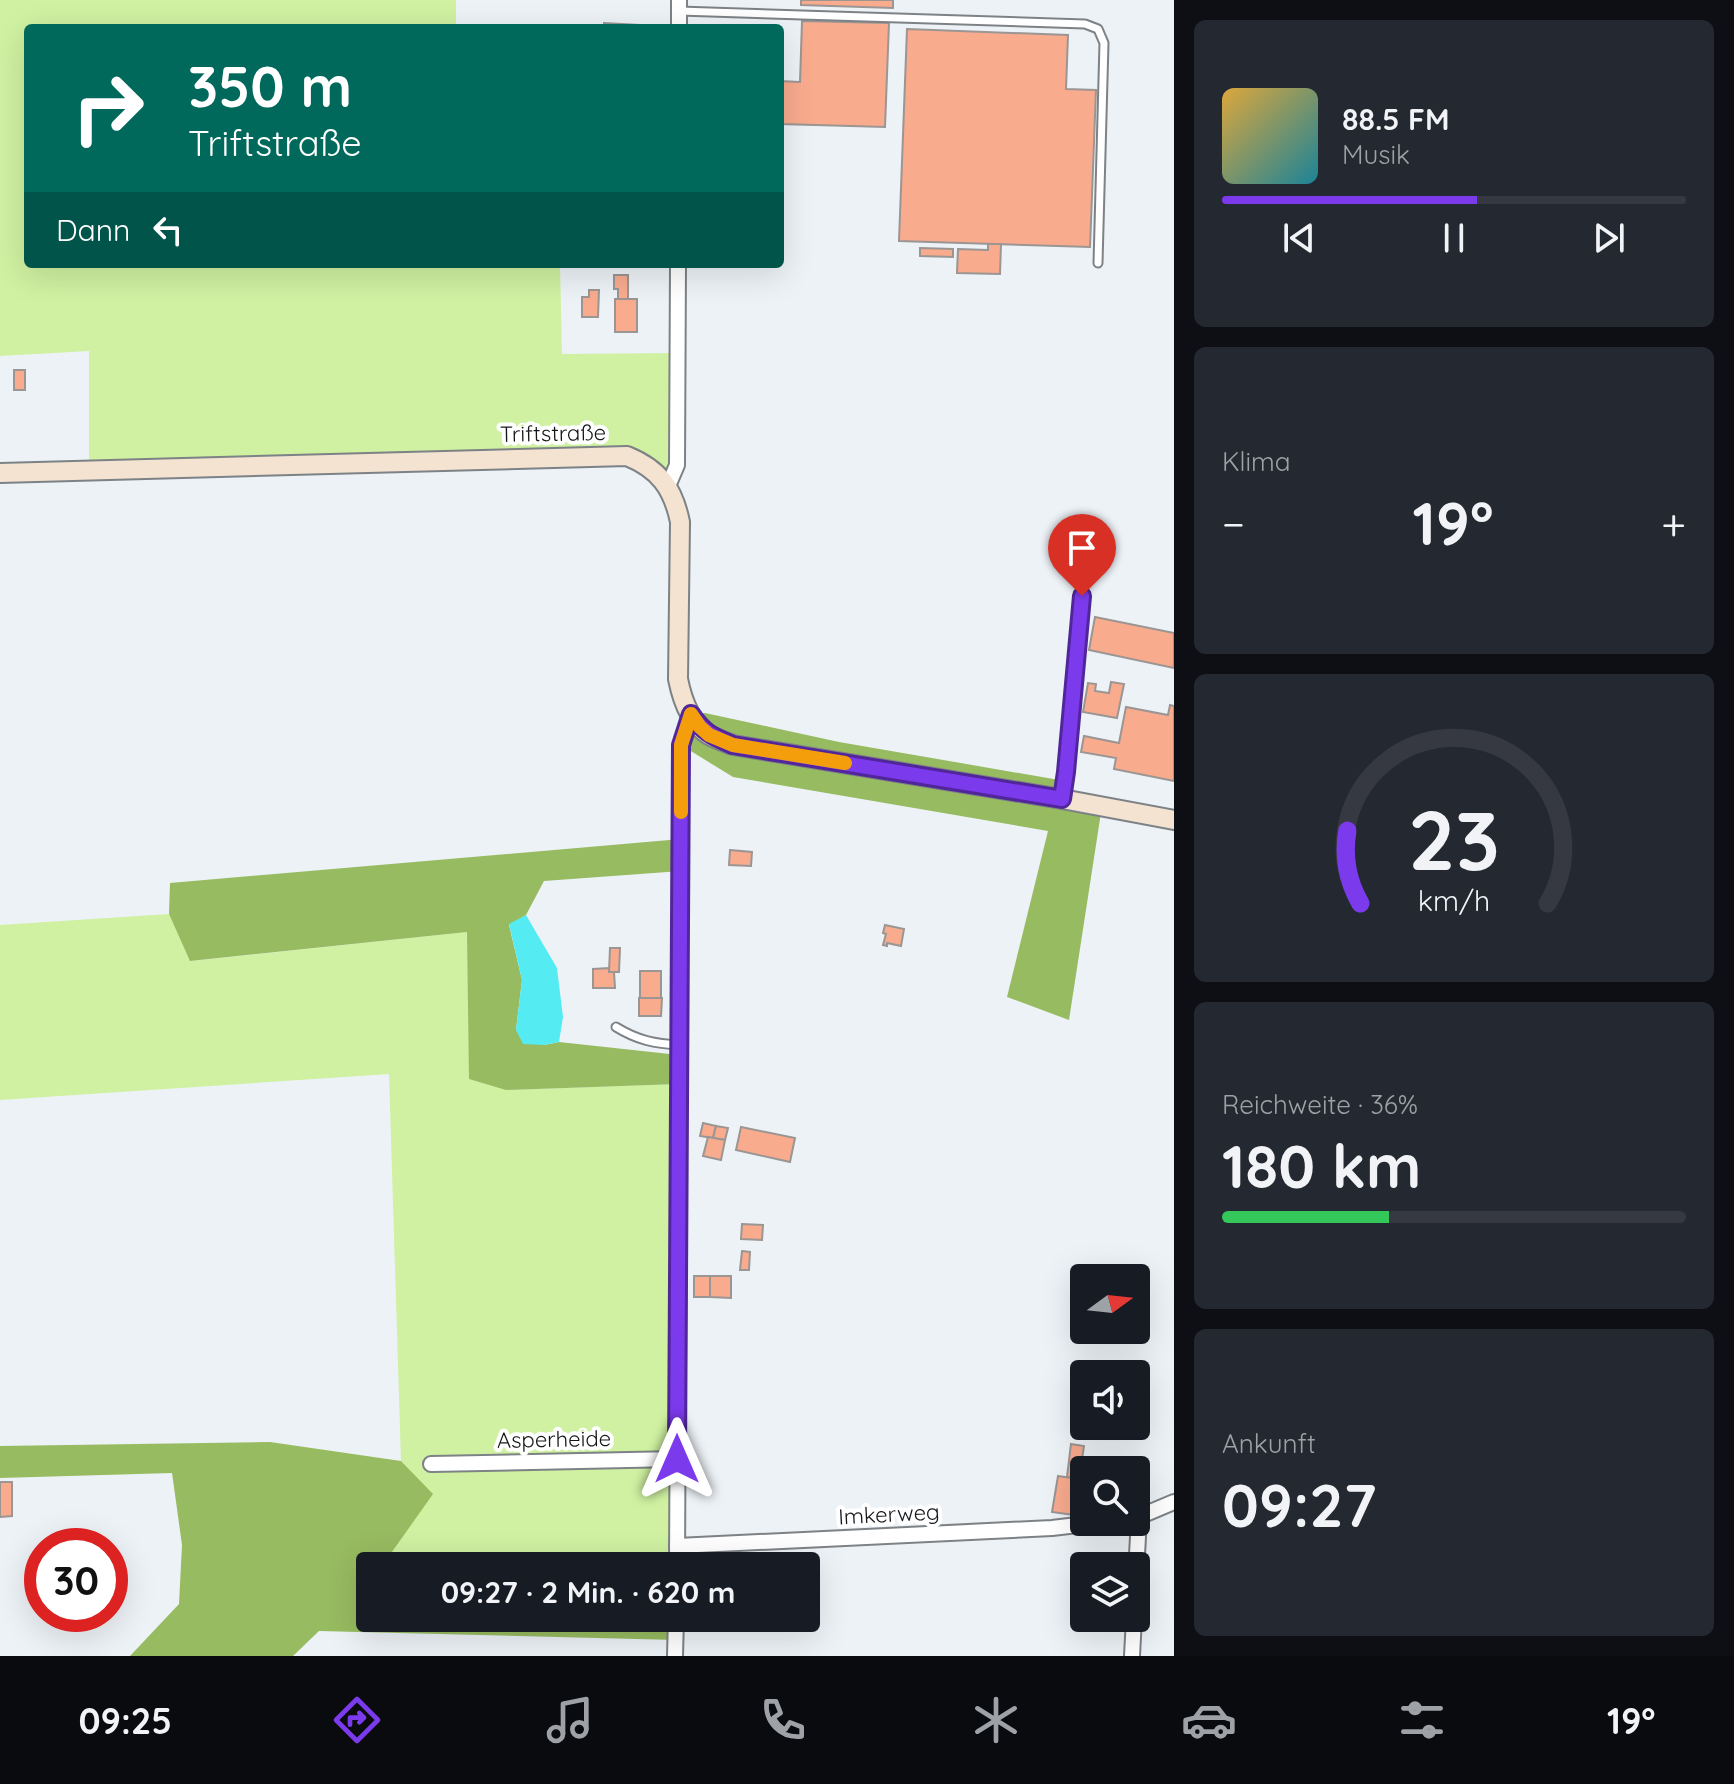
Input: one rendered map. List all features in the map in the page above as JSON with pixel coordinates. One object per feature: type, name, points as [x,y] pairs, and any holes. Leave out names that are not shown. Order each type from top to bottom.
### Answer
[{"type":"street","points":[[678,268],[677,465],[668,486],[676,502],[680,522],[678,679],[681,694],[700,727],[709,735],[733,745],[1174,820]]},
{"type":"street","name":"Triftstraße","points":[[0,473],[627,456],[641,462],[668,486]]},
{"type":"street","points":[[1062,799],[1082,596]]},
{"type":"street","points":[[677,1552],[681,745],[691,714]]},
{"type":"street","name":"Asperheide","points":[[431,1464],[677,1459]]},
{"type":"street","points":[[1150,1512],[1174,1502]]},
{"type":"street","name":"Imkerweg","points":[[677,1546],[1070,1526]]},
{"type":"street","points":[[675,1656],[676,1632]]},
{"type":"street","points":[[1132,1656],[1133,1632]]},
{"type":"lane","points":[[679,5],[1085,24],[1098,29],[1104,43],[1098,263]]},
{"type":"lane","points":[[616,1027],[646,1042],[680,1045]]},
{"type":"green space","points":[[0,0],[456,0],[456,24],[24,24],[24,268],[560,268],[562,354],[678,353],[677,465],[668,486],[641,462],[89,471],[89,351],[0,356]]},
{"type":"green space","points":[[705,713],[839,742],[1065,781],[1062,799],[1102,806],[1069,1020],[1007,997],[1048,831],[733,777],[681,745],[691,714]]},
{"type":"green space","points":[[681,839],[681,871],[544,881],[526,915],[509,925],[522,980],[516,1030],[544,1045],[559,1042],[679,1055],[679,1084],[506,1090],[469,1079],[467,932],[190,961],[169,914],[170,883]]},
{"type":"green space","points":[[169,914],[191,961],[467,932],[506,1090],[679,1084],[677,1552],[392,1552],[432,1494],[401,1461],[389,1074],[0,1100],[0,925]]},
{"type":"green space","points":[[270,1442],[401,1461],[433,1494],[392,1552],[356,1552],[356,1632],[319,1631],[293,1656],[130,1656],[179,1604],[182,1545],[172,1473],[0,1478],[0,1446]]},
{"type":"green space","points":[[359,1632],[676,1632],[676,1640]]},
{"type":"water","points":[[526,915],[557,968],[563,1017],[559,1042],[544,1045],[523,1044],[516,1030],[522,980],[509,924]]},
{"type":"building","points":[[801,0],[893,0],[893,8],[801,5]]},
{"type":"building","points":[[802,21],[889,23],[885,127],[784,124],[784,81],[800,82]]},
{"type":"building","points":[[907,29],[1068,35],[1066,89],[1096,90],[1090,247],[899,241]]},
{"type":"building","points":[[988,244],[1001,244],[1000,274],[957,273],[958,249],[988,250]]},
{"type":"building","points":[[920,248],[953,249],[953,257],[920,256]]},
{"type":"building","points":[[614,275],[628,275],[628,299],[618,299]]},
{"type":"building","points":[[589,290],[599,290],[598,317],[582,317],[582,297],[589,297]]},
{"type":"building","points":[[615,299],[637,299],[637,332],[615,332]]},
{"type":"building","points":[[14,370],[25,370],[25,390],[14,390]]},
{"type":"building","points":[[1095,617],[1174,633],[1174,668],[1089,650]]},
{"type":"building","points":[[1111,682],[1124,684],[1117,718],[1083,712],[1088,683],[1096,684],[1095,691],[1109,693]]},
{"type":"building","points":[[1170,705],[1174,706],[1174,781],[1114,769],[1116,758],[1081,752],[1084,736],[1119,743],[1126,707],[1168,715]]},
{"type":"building","points":[[730,850],[752,852],[751,866],[729,865]]},
{"type":"building","points":[[885,925],[904,929],[901,946],[883,945]]},
{"type":"building","points":[[610,948],[620,948],[619,972],[609,972]]},
{"type":"building","points":[[609,968],[609,972],[614,972],[615,988],[593,988],[593,969]]},
{"type":"building","points":[[640,971],[661,971],[661,998],[640,998]]},
{"type":"building","points":[[639,998],[662,998],[661,1016],[639,1016]]},
{"type":"building","points":[[703,1123],[716,1126],[713,1138],[700,1136]]},
{"type":"building","points":[[716,1126],[728,1128],[725,1140],[713,1138]]},
{"type":"building","points":[[741,1127],[795,1138],[790,1162],[736,1150]]},
{"type":"building","points":[[708,1137],[725,1140],[721,1160],[703,1156]]},
{"type":"building","points":[[742,1224],[763,1225],[762,1240],[741,1239]]},
{"type":"building","points":[[742,1251],[750,1252],[749,1270],[740,1270]]},
{"type":"building","points":[[694,1276],[710,1276],[710,1297],[694,1297]]},
{"type":"building","points":[[710,1276],[731,1276],[731,1298],[710,1297]]},
{"type":"building","points":[[1071,1444],[1084,1446],[1082,1456],[1070,1456],[1070,1478],[1067,1477]]},
{"type":"building","points":[[1058,1476],[1070,1478],[1070,1514],[1052,1512]]},
{"type":"building","points":[[0,1482],[12,1482],[12,1516],[0,1517]]},
{"type":"slow traffic","points":[[681,812],[681,745],[691,714],[709,735],[733,745],[845,763]]},
{"type":"route","points":[[677,1459],[681,745],[691,714],[709,735],[733,745],[1062,799],[1082,596]]}]
